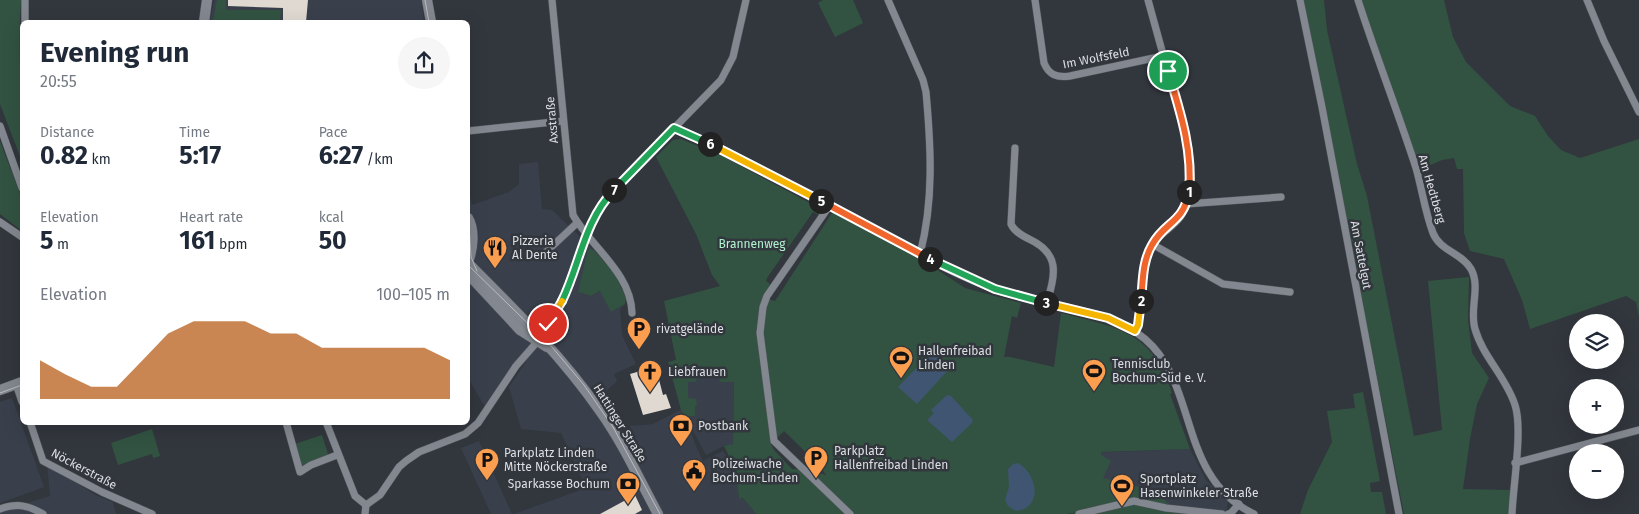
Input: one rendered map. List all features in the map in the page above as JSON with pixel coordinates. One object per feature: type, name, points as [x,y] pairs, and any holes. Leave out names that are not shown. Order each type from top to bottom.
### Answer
[{"type":"street","points":[[25,0],[25,20]]},
{"type":"street","points":[[204,20],[207,0]]},
{"type":"street","points":[[427,0],[431,20]]},
{"type":"street","name":"Axstraße","points":[[552,0],[573,215],[585,235],[601,251],[621,279],[632,301],[632,313]]},
{"type":"street","points":[[366,505],[380,496],[399,467],[406,461],[419,452],[459,436],[472,428],[486,411],[516,366],[539,339],[560,307],[585,235],[605,199],[721,80],[733,57],[746,0]]},
{"type":"street","points":[[888,0],[923,80],[926,92],[931,171],[926,224],[920,254]]},
{"type":"street","name":"Im Wolfsfeld","points":[[1035,0],[1044,62],[1049,72],[1056,76],[1070,76],[1163,56]]},
{"type":"street","points":[[1135,331],[1140,314],[1144,265],[1152,244],[1160,234],[1180,217],[1186,204],[1191,168],[1188,145],[1148,0]]},
{"type":"street","name":"Am Sattelgut","points":[[1300,0],[1322,106],[1399,514]]},
{"type":"street","name":"Am Hedtberg","points":[[1358,0],[1416,169],[1434,235],[1443,246],[1468,265],[1475,278],[1472,313],[1477,338],[1516,406],[1518,423],[1512,514]]},
{"type":"street","points":[[1587,0],[1604,41],[1639,112]]},
{"type":"street","points":[[470,131],[563,121]]},
{"type":"street","points":[[0,126],[20,171]]},
{"type":"street","points":[[674,128],[721,148],[920,254],[982,284],[1108,318],[1135,331],[1154,348],[1167,366],[1197,450],[1209,472],[1220,488],[1254,514]]},
{"type":"street","points":[[1015,148],[1011,224],[1016,231],[1041,246],[1051,258],[1054,275],[1047,303]]},
{"type":"street","points":[[1186,204],[1281,197]]},
{"type":"street","points":[[830,205],[767,296],[763,307],[760,333],[774,441],[850,514]]},
{"type":"street","points":[[0,222],[20,237]]},
{"type":"street","points":[[470,222],[472,225],[472,243],[470,253]]},
{"type":"street","points":[[546,252],[577,223]]},
{"type":"street","points":[[1152,244],[1223,284],[1290,292]]},
{"type":"street","name":"Hattinger Straße","points":[[470,265],[539,339],[553,351],[600,411],[628,457],[658,514]]},
{"type":"street","name":"Hattinger Straße","points":[[470,276],[520,330],[539,339]]},
{"type":"street","points":[[0,390],[19,383]]},
{"type":"street","name":"Nöckerstraße","points":[[31,425],[42,461],[102,492],[152,514]]},
{"type":"street","points":[[287,425],[300,472],[311,465],[338,455]]},
{"type":"street","points":[[327,425],[355,496],[366,505]]},
{"type":"street","points":[[1515,463],[1639,430]]},
{"type":"street","points":[[1079,514],[1134,501],[1166,508],[1222,514]]},
{"type":"street","points":[[1228,514],[1239,504]]},
{"type":"street","points":[[0,508],[12,505],[30,506],[43,514]]},
{"type":"street","points":[[365,514],[366,505]]},
{"type":"shaded area","points":[[214,0],[421,0],[424,20],[210,20]]},
{"type":"shaded area","points":[[538,162],[542,209],[552,210],[594,250],[591,249],[578,292],[591,296],[601,291],[611,312],[625,304],[620,309],[622,335],[636,364],[614,374],[617,381],[600,397],[627,438],[633,435],[630,426],[653,424],[682,409],[695,406],[696,399],[688,399],[688,382],[695,382],[707,370],[734,382],[733,445],[724,446],[706,455],[687,420],[703,461],[723,451],[736,470],[739,499],[743,498],[756,514],[514,514],[586,488],[561,433],[521,429],[509,387],[526,362],[520,356],[485,407],[470,381],[470,196],[472,205],[509,192],[519,184],[519,164]]},
{"type":"shaded area","points":[[12,398],[20,425],[22,425],[44,487],[0,503],[0,402]]},
{"type":"shaded area","name":"Parkplatz Linden Mitte Nöckerstraße","points":[[479,441],[512,514],[491,514],[461,448]]},
{"type":"shaded area","points":[[1190,449],[1206,480],[1228,502],[1226,511],[1170,506],[1070,482],[1087,453]]},
{"type":"shaded area","points":[[47,463],[95,495],[113,502],[116,514],[0,514],[0,511],[50,496]]},
{"type":"green space","points":[[0,0],[21,0],[20,156],[0,104]]},
{"type":"green space","points":[[217,0],[226,0],[226,10],[281,10],[280,20],[213,20]]},
{"type":"green space","points":[[823,0],[853,0],[863,23],[835,37],[818,3]]},
{"type":"green space","points":[[1303,0],[1324,0],[1327,30],[1357,164],[1367,196],[1414,436],[1442,430],[1428,281],[1469,277],[1468,320],[1472,353],[1489,378],[1477,404],[1463,489],[1510,490],[1510,514],[1404,514]]},
{"type":"green space","points":[[1360,0],[1444,0],[1453,37],[1466,62],[1510,106],[1535,116],[1548,136],[1561,150],[1580,158],[1639,139],[1639,317],[1636,302],[1626,296],[1569,314],[1530,329],[1522,300],[1504,259],[1470,251],[1464,233],[1463,169],[1457,169],[1454,158],[1442,160],[1419,170]]},
{"type":"green space","name":"Brannenweg","points":[[681,139],[722,156],[821,209],[819,215],[813,212],[767,278],[766,281],[770,284],[764,298],[775,301],[834,210],[918,257],[965,288],[1021,303],[1017,318],[1012,316],[1004,357],[1054,367],[1061,313],[1115,328],[1143,344],[1154,356],[1164,372],[1190,449],[1101,452],[1101,455],[1111,461],[1103,478],[1155,491],[1170,505],[1134,499],[1123,502],[1169,512],[1192,514],[1071,514],[1078,512],[1067,514],[756,514],[743,498],[739,499],[736,470],[724,446],[733,444],[734,382],[720,382],[719,377],[706,370],[695,382],[688,382],[688,398],[696,399],[697,404],[695,416],[686,416],[681,410],[668,362],[676,360],[664,301],[720,286],[712,275],[696,234],[656,157],[673,140]],"holes":[[[784,431],[820,466],[826,475],[808,470],[792,469],[774,450],[771,444]]]},
{"type":"green space","points":[[0,141],[20,194],[20,229],[0,214]]},
{"type":"green space","points":[[591,249],[615,274],[626,298],[625,304],[611,312],[600,291],[591,296],[578,292],[588,250]]},
{"type":"green space","points":[[1363,392],[1380,481],[1370,483],[1371,492],[1382,492],[1386,514],[1300,514],[1308,490],[1332,442],[1327,411],[1355,408],[1353,394]]},
{"type":"green space","points":[[152,429],[160,456],[153,458],[152,454],[118,465],[111,443]]},
{"type":"green space","points":[[322,435],[328,454],[305,466],[300,464],[295,444]]},
{"type":"water","points":[[932,352],[950,368],[917,404],[898,387]]},
{"type":"water","points":[[947,395],[951,396],[973,420],[952,442],[927,420],[934,413],[931,410]]},
{"type":"water","points":[[1018,463],[1030,474],[1035,490],[1031,504],[1016,511],[1008,506],[1005,500],[1009,487],[1008,469],[1013,464]]},
{"type":"building","points":[[228,0],[308,0],[306,20],[283,20],[283,8],[228,6]]},
{"type":"building","name":"Liebfrauen","points":[[661,365],[657,372],[663,395],[666,394],[671,408],[643,415],[630,374]]},
{"type":"building","name":"Sparkasse Bochum","points":[[635,495],[642,510],[635,514],[600,514]]},
{"type":"tram line","points":[[425,0],[429,20]]},
{"type":"tram line","points":[[470,241],[471,257],[477,271]]},
{"type":"tram line","points":[[470,267],[552,347],[584,385],[613,427],[660,514]]},
{"type":"tram line","points":[[0,393],[20,386]]},
{"type":"place","name":"Pizzeria Al Dente","points":[[495,269]]},
{"type":"place","name":"rivatgelände","points":[[639,350]]},
{"type":"place","name":"Hallenfreibad Linden","points":[[901,379]]},
{"type":"place","name":"Tennisclub Bochum-Süd e. V.","points":[[1094,392]]},
{"type":"place","name":"Liebfrauen","points":[[650,393]]},
{"type":"place","name":"Postbank","points":[[681,447]]},
{"type":"place","name":"Parkplatz Hallenfreibad Linden","points":[[816,479]]},
{"type":"place","name":"Parkplatz Linden Mitte Nöckerstraße","points":[[487,481]]},
{"type":"place","name":"Polizeiwache Bochum-Linden","points":[[694,492]]},
{"type":"place","name":"Sparkasse Bochum","points":[[628,505]]},
{"type":"place","name":"Sportplatz Hasenwinkeler Straße","points":[[1122,507]]},
{"type":"route","points":[[548,324],[560,307],[585,235],[605,199],[674,128],[721,148],[961,275],[1005,292],[1108,318],[1135,331],[1140,314],[1146,259],[1152,244],[1159,235],[1179,218],[1182,213],[1186,204],[1190,180],[1191,168],[1188,145],[1168,71]]}]
